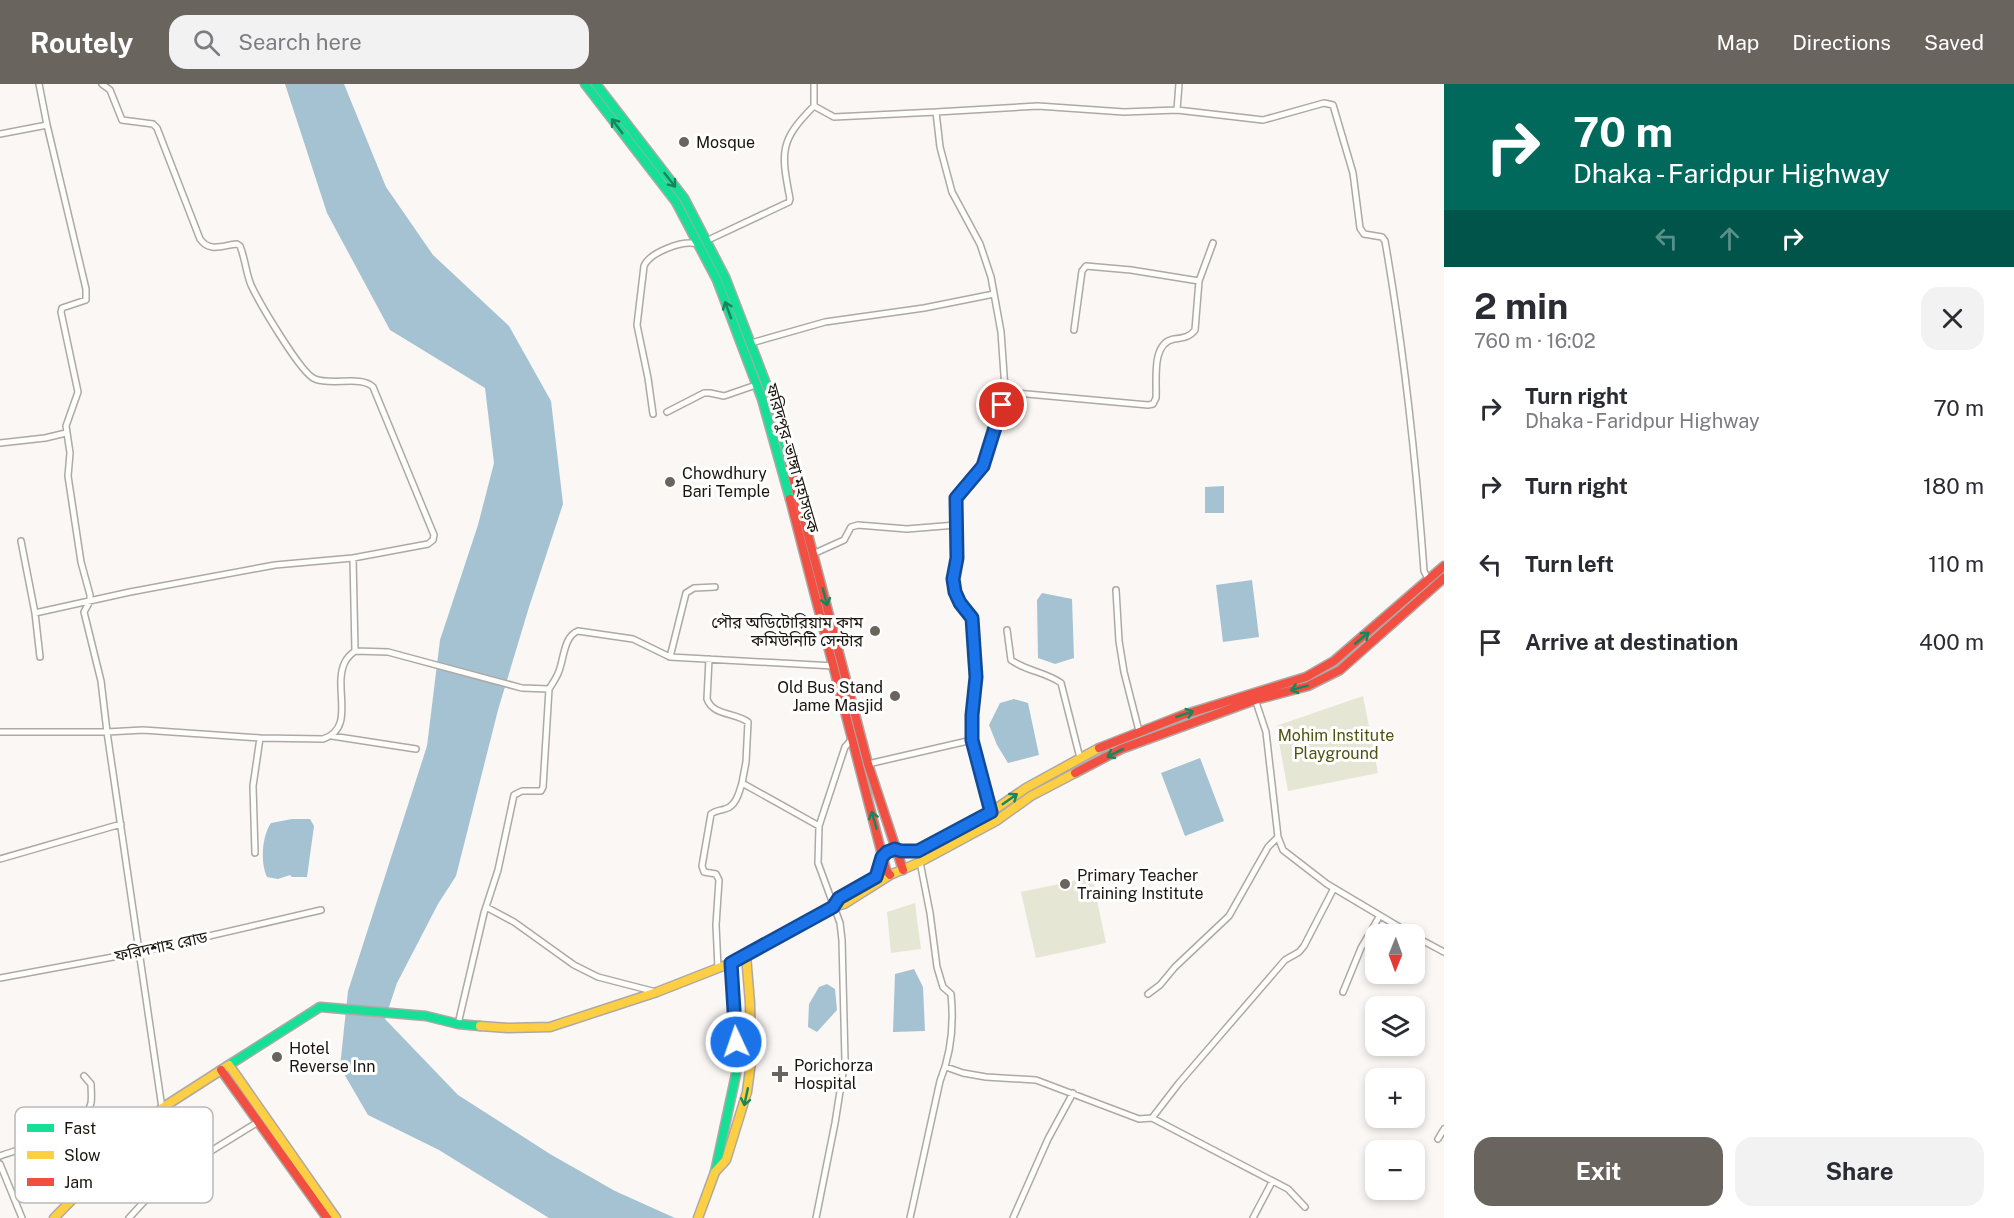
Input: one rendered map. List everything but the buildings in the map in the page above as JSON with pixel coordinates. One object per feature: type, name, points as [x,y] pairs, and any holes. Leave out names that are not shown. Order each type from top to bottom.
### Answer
[{"type":"main road","name":"ফরিদপুর-ভাঙ্গা মহাসড়ক","points":[[585,84],[641,150]]},
{"type":"main road","name":"ফরিদপুর-ভাঙ্গা মহাসড়ক","points":[[596,84],[725,278],[775,407],[809,556]]},
{"type":"main road","name":"ফরিদপুর-ভাঙ্গা মহাসড়ক","points":[[703,242],[765,411],[809,556],[838,665],[903,870]]},
{"type":"main road","points":[[765,411],[775,407]]},
{"type":"main road","points":[[774,446],[785,443]]},
{"type":"main road","points":[[833,907],[839,898],[876,877],[884,854],[895,849],[913,852],[923,849],[991,812],[1026,788],[1080,758],[1139,731],[1254,696],[1308,686],[1340,670],[1431,584],[1444,566]]},
{"type":"main road","points":[[1431,584],[1444,578]]},
{"type":"main road","name":"ফরিদপুর-ভাঙ্গা মহাসড়ক","points":[[838,665],[852,739],[884,854],[886,870],[890,875]]},
{"type":"main road","points":[[164,1107],[320,1007],[426,1016],[458,1024],[508,1028],[550,1027],[657,992],[731,963],[833,907],[844,904],[890,875],[920,862],[996,821],[1031,796],[1121,749],[1254,696]]},
{"type":"main road","points":[[866,790],[876,787]]},
{"type":"main road","points":[[715,1172],[726,1160],[747,1092],[750,1062],[750,1003],[746,955]]},
{"type":"main road","points":[[698,1218],[715,1172],[716,1157],[734,1090],[736,1062],[731,963]]},
{"type":"main road","points":[[225,1068],[327,1218]]},
{"type":"main road","points":[[225,1068],[336,1218]]},
{"type":"main road","points":[[54,1218],[69,1203]]},
{"type":"street","points":[[39,84],[46,125],[80,258],[87,297],[86,300],[62,308],[61,312],[78,392],[66,426],[70,453],[68,476],[81,562],[90,601],[84,612],[102,688],[162,1107]]},
{"type":"street","points":[[35,613],[275,565],[353,558],[428,544],[433,540],[434,535],[373,387],[362,382],[321,381],[305,374],[259,301],[250,282],[240,246],[237,244],[212,248],[204,245],[157,128],[153,124],[122,120],[110,90],[102,84]]},
{"type":"street","points":[[653,414],[637,325],[644,266],[647,259],[690,242],[703,242],[789,202],[784,167],[785,150],[790,133],[814,106],[814,84]]},
{"type":"street","points":[[1177,110],[1179,84]]},
{"type":"street","points":[[814,106],[834,117],[1038,106],[1124,112],[1177,110],[1263,120],[1324,103],[1333,105],[1353,173],[1360,228],[1364,234],[1382,237],[1385,240],[1397,309],[1417,476],[1424,571],[1431,584]]},
{"type":"street","points":[[936,112],[940,147],[952,192],[980,244],[991,277],[1001,332],[1005,392],[983,466],[956,498],[957,558],[953,579],[955,592],[960,603],[972,618],[974,627],[976,677],[972,740],[991,812],[996,821]]},
{"type":"street","points":[[0,134],[46,125]]},
{"type":"street","points":[[1005,392],[1153,404],[1156,398],[1159,351],[1172,339],[1182,339],[1196,330],[1199,281],[1213,243]]},
{"type":"street","points":[[1074,330],[1082,271],[1086,266],[1131,270],[1199,281]]},
{"type":"street","points":[[741,347],[825,322],[924,308],[994,294]]},
{"type":"street","points":[[667,412],[704,393],[724,396],[756,385]]},
{"type":"street","points":[[0,443],[66,433]]},
{"type":"street","points":[[809,556],[844,540],[851,527],[858,525],[908,529],[956,525]]},
{"type":"street","points":[[21,541],[35,613],[40,657]]},
{"type":"street","points":[[0,732],[143,730],[260,738],[323,739],[332,736],[338,731],[341,722],[342,672],[345,661],[355,651],[353,558]]},
{"type":"street","points":[[670,657],[686,593],[694,588],[715,587]]},
{"type":"street","points":[[1116,590],[1119,641],[1124,672],[1139,731]]},
{"type":"street","points":[[1006,630],[1011,660],[1016,664],[1051,676],[1061,683],[1080,758]]},
{"type":"street","points":[[458,1024],[486,907],[498,870],[514,795],[522,791],[541,791],[543,787],[549,689],[559,671],[572,633],[578,631],[633,639],[670,657],[838,665]]},
{"type":"street","points":[[355,651],[388,652],[522,688],[549,689]]},
{"type":"street","points":[[709,659],[707,699],[709,705],[713,709],[740,717],[748,722],[746,762],[742,783],[730,808],[717,810],[711,814],[702,866],[704,873],[716,874],[719,880],[716,925],[718,968]]},
{"type":"street","points":[[1254,696],[1266,732],[1278,837],[1283,850],[1334,888],[1392,924]]},
{"type":"street","points":[[332,736],[416,749]]},
{"type":"street","points":[[255,853],[253,786],[260,738]]},
{"type":"street","points":[[816,1218],[845,1060],[842,940],[840,923],[818,863],[819,826],[845,747],[852,739]]},
{"type":"street","points":[[868,764],[972,740]]},
{"type":"street","points":[[742,783],[819,826]]},
{"type":"street","points":[[0,859],[121,824]]},
{"type":"street","points":[[1148,994],[1160,985],[1175,967],[1229,916],[1268,848],[1278,837]]},
{"type":"street","points":[[910,1218],[940,1081],[946,1067],[951,1027],[951,994],[943,987],[937,967],[920,862]]},
{"type":"street","points":[[1152,1118],[1179,1083],[1285,960],[1299,952],[1304,946],[1334,888]]},
{"type":"street","points":[[486,907],[514,922],[574,965],[598,977],[657,992]]},
{"type":"street","name":"ফরিদশাহ রোড","points":[[0,978],[140,952],[321,910]]},
{"type":"street","points":[[1343,992],[1361,948],[1379,917]]},
{"type":"street","points":[[1425,942],[1444,952]]},
{"type":"street","points":[[946,1067],[986,1077],[1036,1080],[1139,1119],[1152,1118],[1288,1189],[1305,1207]]},
{"type":"street","points":[[84,1076],[91,1084],[89,1107]]},
{"type":"street","points":[[1013,1218],[1048,1138],[1073,1093]]},
{"type":"street","points":[[213,1150],[259,1121]]},
{"type":"street","points":[[1438,1139],[1444,1129]]},
{"type":"street","points":[[0,1156],[15,1150]]},
{"type":"street","points":[[0,1164],[15,1201]]},
{"type":"street","points":[[1253,1218],[1272,1182]]},
{"type":"street","points":[[16,1203],[22,1218]]},
{"type":"street","points":[[129,1218],[143,1203]]},
{"type":"green space","name":"Mohim Institute Playground","points":[[1363,696],[1378,773],[1288,791],[1276,726]]},
{"type":"green space","points":[[1092,877],[1106,943],[1036,958],[1021,892]]},
{"type":"green space","points":[[915,903],[921,949],[891,953],[887,912]]},
{"type":"water","points":[[285,84],[344,84],[386,187],[433,255],[509,326],[551,401],[563,504],[498,710],[456,876],[438,904],[397,983],[385,1019],[458,1095],[550,1154],[615,1191],[675,1218],[549,1218],[439,1150],[368,1115],[340,1067],[348,991],[427,746],[440,640],[478,525],[494,463],[485,388],[390,330],[327,213]]},
{"type":"water","points":[[1224,486],[1224,513],[1205,513],[1205,487]]},
{"type":"water","points":[[1252,580],[1259,637],[1223,642],[1216,585]]},
{"type":"water","points":[[1042,593],[1072,599],[1074,658],[1055,664],[1038,658],[1037,600]]},
{"type":"water","points":[[1014,699],[1028,703],[1039,755],[1008,763],[989,725],[1000,703]]},
{"type":"water","points":[[1200,758],[1224,821],[1185,836],[1161,773]]},
{"type":"water","points":[[292,819],[310,819],[314,826],[307,877],[290,875],[278,879],[267,877],[263,857],[268,828],[271,823]]},
{"type":"water","points":[[914,969],[923,987],[925,1031],[893,1032],[895,974]]},
{"type":"water","points":[[827,984],[835,989],[837,1010],[817,1032],[808,1027],[809,1004],[819,987]]},
{"type":"traffic: fast","points":[[585,84],[676,202],[717,280],[762,399],[790,499]]},
{"type":"traffic: fast","points":[[596,84],[684,198],[725,277],[775,407],[790,466]]},
{"type":"traffic: fast","points":[[715,1172],[736,1074],[736,1026],[731,963],[752,951]]},
{"type":"traffic: fast","points":[[229,1065],[320,1007],[426,1016],[458,1024],[480,1026]]},
{"type":"traffic: slow","points":[[867,882],[876,877],[882,858],[889,851],[923,849],[1099,748]]},
{"type":"traffic: slow","points":[[752,951],[833,907],[844,904],[890,875],[920,862],[996,821],[1031,796],[1075,773]]},
{"type":"traffic: slow","points":[[698,1218],[715,1172],[726,1160],[747,1092],[751,1062],[746,955]]},
{"type":"traffic: slow","points":[[480,1026],[550,1027],[657,992],[731,963]]},
{"type":"traffic: slow","points":[[164,1107],[229,1065],[336,1218]]},
{"type":"traffic: slow","points":[[54,1218],[69,1203]]},
{"type":"traffic: jam","points":[[790,466],[868,764],[903,870]]},
{"type":"traffic: jam","points":[[790,499],[886,870],[890,875]]},
{"type":"traffic: jam","points":[[1099,748],[1183,715],[1306,677],[1334,661],[1444,566]]},
{"type":"traffic: jam","points":[[1075,773],[1121,749],[1255,700],[1308,686],[1340,670],[1444,578]]},
{"type":"traffic: jam","points":[[221,1070],[327,1218]]},
{"type":"place","name":"Mosque","points":[[684,142]]},
{"type":"place","name":"Chowdhury Bari Temple","points":[[670,482]]},
{"type":"place","name":"পৌর অডিটোরিয়াম কাম কমিউনিটি সেন্টার","points":[[875,631]]},
{"type":"place","name":"Old Bus Stand Jame Masjid","points":[[895,696]]},
{"type":"place","name":"Primary Teacher Training Institute","points":[[1065,884]]},
{"type":"place","name":"Hotel Reverse Inn","points":[[277,1057]]},
{"type":"place","name":"Porichorza Hospital","points":[[780,1074]]},
{"type":"route","points":[[736,1042],[731,963],[833,907],[839,898],[876,877],[882,857],[887,852],[895,849],[918,851],[991,812],[978,771],[972,740],[976,677],[972,618],[960,603],[953,579],[957,558],[956,498],[983,466],[1002,405]]}]
